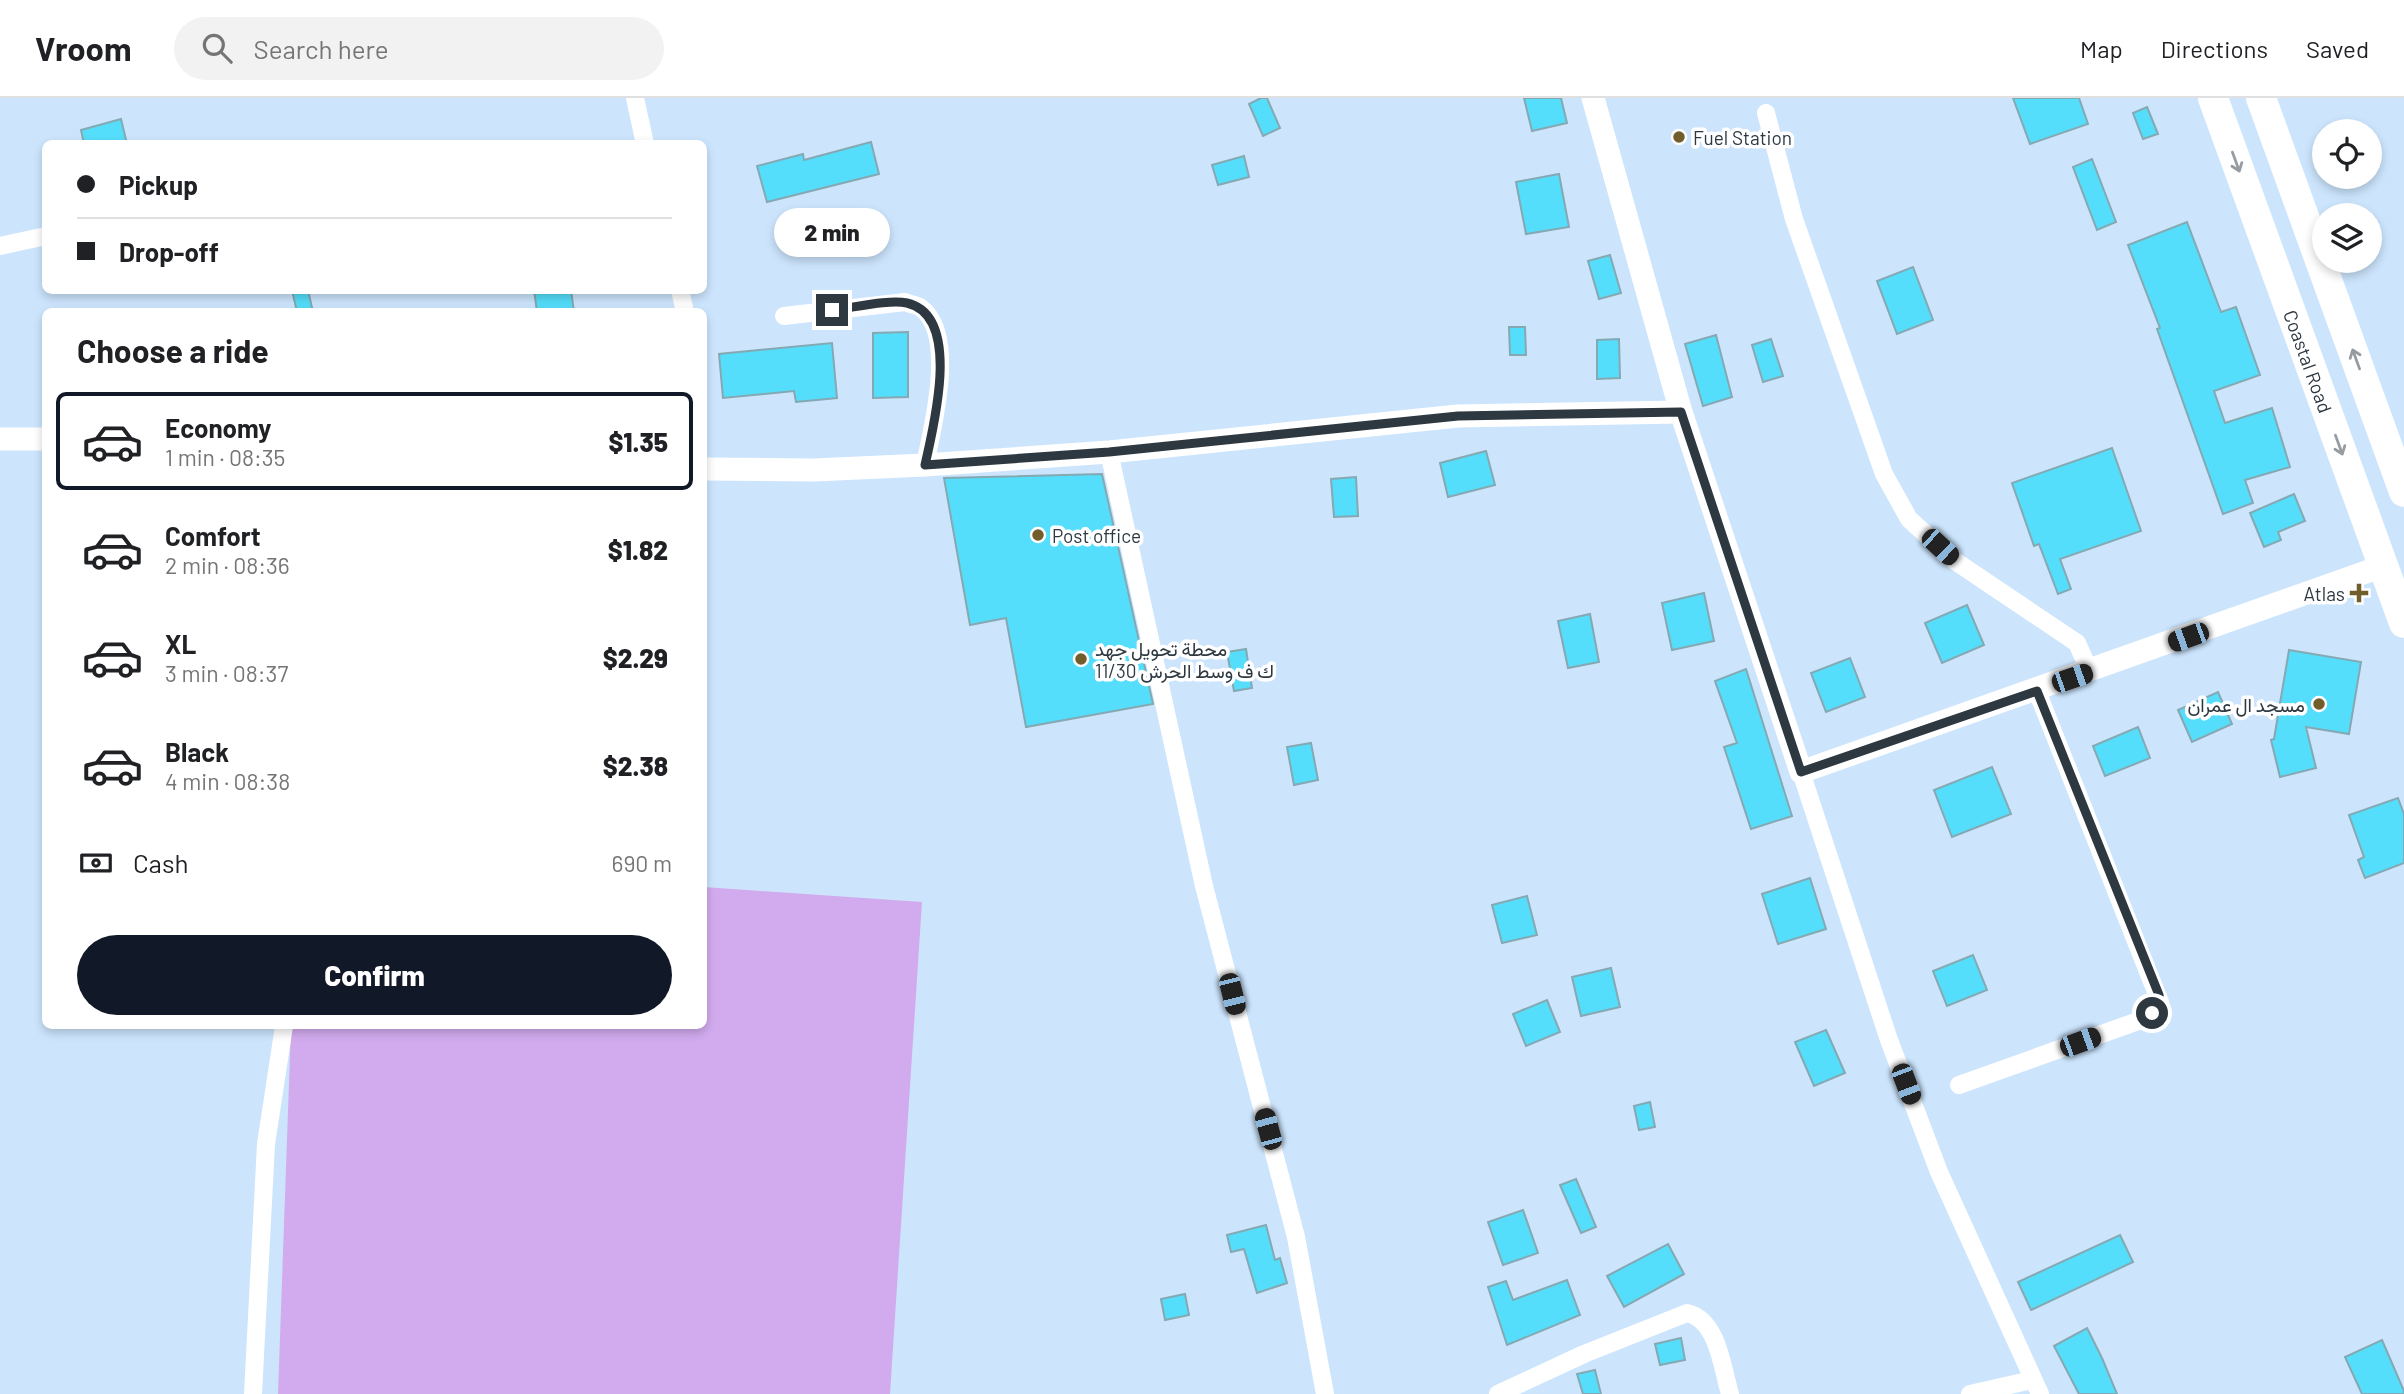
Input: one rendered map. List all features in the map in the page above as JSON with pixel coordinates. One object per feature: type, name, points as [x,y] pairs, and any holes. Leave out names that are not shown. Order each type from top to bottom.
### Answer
[{"type":"highway","name":"Coastal Road","points":[[2213,98],[2404,623]]},
{"type":"highway","points":[[2262,98],[2404,492]]},
{"type":"street","points":[[635,98],[644,140]]},
{"type":"street","points":[[1593,98],[1681,412],[1894,1052],[1939,1172],[2036,1387],[1970,1394]]},
{"type":"street","points":[[1766,113],[1802,245],[1884,474],[1909,519],[1955,561],[2077,643],[2090,672]]},
{"type":"street","points":[[0,246],[42,237]]},
{"type":"street","points":[[784,316],[905,302],[921,308],[931,322],[941,364],[936,413],[925,465]]},
{"type":"street","points":[[707,469],[814,470],[925,465],[1109,452],[1458,416],[1681,412]]},
{"type":"street","points":[[0,439],[42,439]]},
{"type":"street","points":[[1109,452],[1204,886],[1296,1237],[1311,1303],[1325,1394]]},
{"type":"street","points":[[1801,772],[2037,691],[2383,566]]},
{"type":"street","points":[[1959,1085],[2141,1020],[2152,1013],[2160,1002],[2037,691]]},
{"type":"street","points":[[253,1394],[266,1144],[284,1029]]},
{"type":"street","points":[[1498,1394],[1584,1354],[1687,1313],[1695,1315],[1710,1328],[1730,1394]]},
{"type":"shaded area","points":[[707,887],[922,902],[890,1394],[278,1394],[291,1029],[707,1029]]},
{"type":"building","points":[[1267,98],[1280,128],[1263,136],[1249,104]]},
{"type":"building","points":[[1524,98],[1561,98],[1567,123],[1532,131]]},
{"type":"building","points":[[2013,98],[2079,98],[2088,124],[2030,144]]},
{"type":"building","points":[[2147,107],[2158,134],[2143,139],[2133,113]]},
{"type":"building","points":[[121,119],[126,140],[83,140],[81,130]]},
{"type":"building","points":[[871,142],[879,174],[767,202],[757,166],[803,154],[804,160]]},
{"type":"building","points":[[1244,156],[1249,177],[1218,185],[1212,165]]},
{"type":"building","points":[[2092,159],[2116,222],[2097,230],[2073,167]]},
{"type":"building","points":[[1559,174],[1569,227],[1526,234],[1516,182]]},
{"type":"building","points":[[2187,222],[2221,312],[2236,307],[2260,375],[2214,391],[2225,423],[2272,408],[2290,467],[2245,480],[2253,503],[2223,514],[2157,329],[2160,328],[2128,245]]},
{"type":"building","points":[[1610,255],[1621,293],[1599,299],[1588,261]]},
{"type":"building","points":[[1913,267],[1933,320],[1897,334],[1877,281]]},
{"type":"building","points":[[293,294],[309,294],[312,308],[296,308]]},
{"type":"building","points":[[535,294],[572,294],[573,308],[536,308]]},
{"type":"building","points":[[1509,327],[1525,327],[1526,355],[1510,355]]},
{"type":"building","points":[[908,332],[908,397],[873,398],[873,333]]},
{"type":"building","points":[[1716,335],[1732,397],[1703,406],[1685,344]]},
{"type":"building","points":[[1619,339],[1620,378],[1597,379],[1597,340]]},
{"type":"building","points":[[1771,339],[1783,376],[1763,382],[1752,345]]},
{"type":"building","points":[[832,343],[837,398],[796,402],[794,391],[723,398],[719,354]]},
{"type":"building","points":[[2112,448],[2141,531],[2060,559],[2071,589],[2058,594],[2039,544],[2034,546],[2012,483]]},
{"type":"building","points":[[1486,451],[1495,485],[1448,497],[1440,463]]},
{"type":"building","name":"Post office","points":[[1102,474],[1153,704],[1026,727],[1006,618],[970,625],[944,478]]},
{"type":"building","points":[[1356,477],[1358,516],[1334,517],[1331,479]]},
{"type":"building","points":[[2294,494],[2305,521],[2278,532],[2281,540],[2264,547],[2250,513]]},
{"type":"building","points":[[1704,593],[1714,641],[1672,650],[1662,603]]},
{"type":"building","points":[[1967,605],[1984,645],[1942,663],[1925,623]]},
{"type":"building","points":[[1590,614],[1599,662],[1568,668],[1558,621]]},
{"type":"building","points":[[1246,649],[1252,688],[1234,691],[1227,652]]},
{"type":"building","points":[[2289,650],[2361,662],[2349,734],[2306,727],[2316,768],[2280,777],[2271,740],[2274,739]]},
{"type":"building","points":[[1850,658],[1865,697],[1826,712],[1811,673]]},
{"type":"building","points":[[1746,669],[1792,816],[1751,829],[1724,747],[1737,743],[1715,681]]},
{"type":"building","points":[[2218,692],[2232,724],[2192,742],[2178,710]]},
{"type":"building","points":[[2138,727],[2150,758],[2105,776],[2093,746]]},
{"type":"building","points":[[1311,743],[1318,780],[1294,785],[1287,747]]},
{"type":"building","points":[[1992,767],[2011,814],[1952,837],[1934,790]]},
{"type":"building","points":[[2398,798],[2404,814],[2404,863],[2365,878],[2358,860],[2364,857],[2349,815]]},
{"type":"building","points":[[1810,878],[1826,929],[1778,944],[1762,894]]},
{"type":"building","points":[[1527,896],[1537,935],[1502,943],[1492,905]]},
{"type":"building","points":[[1973,955],[1987,990],[1947,1006],[1933,971]]},
{"type":"building","points":[[1611,968],[1620,1007],[1581,1016],[1572,977]]},
{"type":"building","points":[[1547,1000],[1560,1032],[1526,1046],[1513,1014]]},
{"type":"building","points":[[1826,1030],[1845,1073],[1814,1086],[1795,1042]]},
{"type":"building","points":[[1650,1102],[1655,1127],[1639,1130],[1634,1106]]},
{"type":"building","points":[[1576,1179],[1596,1227],[1581,1233],[1560,1185]]},
{"type":"building","points":[[1523,1210],[1538,1253],[1503,1265],[1488,1222]]},
{"type":"building","points":[[1266,1225],[1275,1260],[1280,1258],[1287,1283],[1257,1293],[1244,1249],[1231,1252],[1227,1235]]},
{"type":"building","points":[[2120,1235],[2133,1262],[2031,1310],[2018,1282]]},
{"type":"building","points":[[1668,1244],[1684,1274],[1624,1307],[1607,1276]]},
{"type":"building","points":[[1567,1280],[1580,1315],[1507,1345],[1488,1287],[1506,1281],[1513,1300]]},
{"type":"building","points":[[1185,1294],[1189,1315],[1165,1320],[1161,1299]]},
{"type":"building","points":[[2087,1328],[2117,1394],[2079,1394],[2054,1346]]},
{"type":"building","points":[[1681,1338],[1685,1360],[1660,1365],[1655,1344]]},
{"type":"building","points":[[2382,1340],[2404,1394],[2362,1394],[2345,1357]]},
{"type":"building","points":[[1595,1370],[1601,1394],[1583,1394],[1577,1374]]},
{"type":"place","name":"Fuel Station","points":[[1679,137]]},
{"type":"place","name":"Post office","points":[[1038,535]]},
{"type":"place","name":"Atlas","points":[[2359,593]]},
{"type":"place","name":"محطة تحويل جهد 11/30 ك ف وسط الحرش","points":[[1081,659]]},
{"type":"place","name":"مسجد ال عمران","points":[[2319,704]]},
{"type":"route","points":[[832,310],[905,302],[921,308],[931,322],[941,364],[936,413],[925,465],[1109,452],[1458,416],[1681,412],[1801,772],[2037,691],[2159,995],[2160,1002],[2152,1013]]}]
